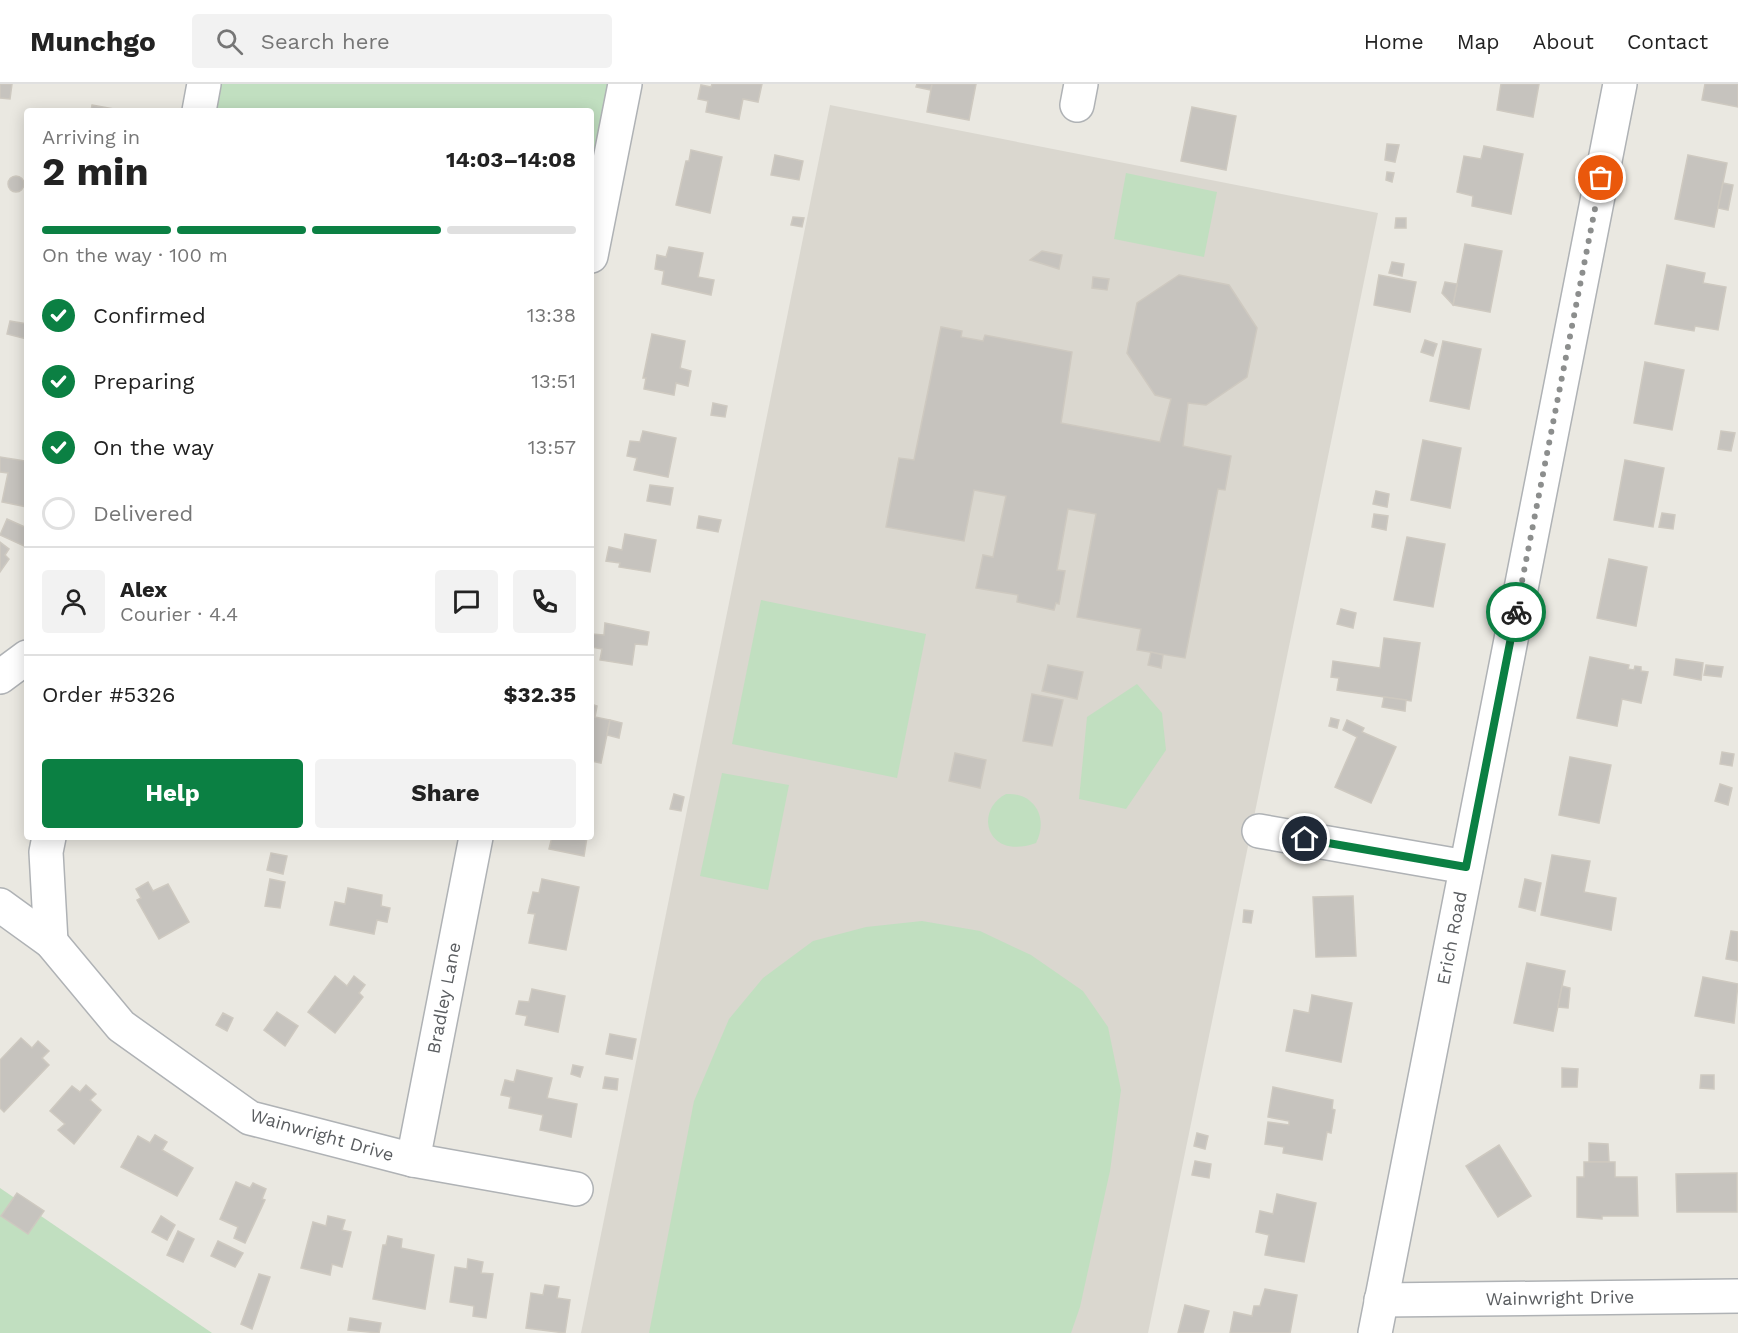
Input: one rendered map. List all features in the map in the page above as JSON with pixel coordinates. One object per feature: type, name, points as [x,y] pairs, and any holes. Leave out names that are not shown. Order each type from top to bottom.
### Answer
[{"type":"street","points":[[200,108],[204,84]]},
{"type":"street","points":[[594,241],[625,84]]},
{"type":"street","name":"Erich Road","points":[[1375,1333],[1620,84]]},
{"type":"street","points":[[0,677],[24,659]]},
{"type":"street","points":[[1259,831],[1466,867]]},
{"type":"street","points":[[49,840],[46,852],[51,942]]},
{"type":"street","name":"Bradley Lane","points":[[413,1160],[475,840]]},
{"type":"street","name":"Wainwright Drive","points":[[0,905],[51,942],[121,1026],[250,1118],[413,1160],[576,1189]]},
{"type":"street","name":"Wainwright Drive","points":[[1381,1300],[1738,1296]]},
{"type":"shaded area","points":[[830,105],[1378,213],[1148,1333],[581,1333]]},
{"type":"green space","points":[[220,84],[609,84],[594,162],[594,108],[216,108]]},
{"type":"green space","points":[[1126,173],[1217,192],[1204,257],[1114,239]]},
{"type":"green space","points":[[761,600],[926,634],[897,778],[732,744]]},
{"type":"green space","points":[[1137,684],[1162,713],[1166,750],[1126,809],[1079,799],[1087,717]]},
{"type":"green space","points":[[722,773],[789,785],[768,890],[700,876]]},
{"type":"green space","points":[[1006,794],[1024,797],[1036,808],[1041,825],[1036,843],[1019,847],[1006,845],[996,840],[990,832],[988,822],[990,811]]},
{"type":"green space","points":[[922,921],[980,931],[1031,955],[1083,991],[1108,1027],[1121,1090],[1110,1171],[1080,1307],[1071,1333],[649,1333],[694,1101],[729,1019],[763,978],[813,941],[866,927]]},
{"type":"green space","points":[[0,1188],[212,1333],[0,1333]]},
{"type":"building","points":[[0,84],[12,84],[10,99],[0,98]]},
{"type":"building","points":[[712,84],[762,84],[758,102],[743,99],[739,119],[706,112],[708,101],[698,99],[701,85],[711,87]]},
{"type":"building","points":[[917,84],[932,84],[931,90],[916,87]]},
{"type":"building","points":[[932,84],[976,84],[969,120],[927,112]]},
{"type":"building","points":[[1501,84],[1539,84],[1533,117],[1497,110]]},
{"type":"building","points":[[1705,84],[1738,84],[1738,107],[1702,100]]},
{"type":"building","points":[[92,105],[108,108],[92,108]]},
{"type":"building","points":[[1192,107],[1236,116],[1226,170],[1181,161]]},
{"type":"building","points":[[1387,144],[1399,145],[1395,162],[1385,160]]},
{"type":"building","points":[[1484,146],[1523,154],[1511,214],[1472,206],[1473,196],[1457,192],[1464,156],[1481,159]]},
{"type":"building","points":[[691,150],[722,157],[710,213],[676,205],[686,161],[689,161]]},
{"type":"building","points":[[775,155],[803,161],[799,180],[771,175]]},
{"type":"building","points":[[1688,155],[1727,163],[1714,227],[1675,219]]},
{"type":"building","points":[[1387,172],[1394,173],[1392,182],[1386,180]]},
{"type":"building","points":[[16,176],[22,178],[24,184],[22,190],[16,192],[10,190],[8,184],[10,178]]},
{"type":"building","points":[[1723,183],[1733,185],[1728,210],[1718,208]]},
{"type":"building","points":[[793,217],[804,218],[802,227],[791,225]]},
{"type":"building","points":[[1396,218],[1406,218],[1406,228],[1395,228]]},
{"type":"building","points":[[1465,244],[1502,251],[1490,312],[1453,305]]},
{"type":"building","points":[[669,247],[703,253],[698,277],[714,280],[711,295],[662,284],[664,271],[655,269],[657,255],[666,257]]},
{"type":"building","points":[[1042,251],[1062,255],[1059,269],[1030,260]]},
{"type":"building","points":[[1392,262],[1404,264],[1402,276],[1389,273]]},
{"type":"building","points":[[1667,265],[1705,273],[1703,283],[1726,287],[1718,330],[1695,326],[1694,331],[1655,324]]},
{"type":"building","points":[[1179,275],[1229,285],[1257,328],[1247,377],[1206,405],[1188,403],[1183,446],[1231,456],[1225,490],[1218,489],[1185,658],[1137,650],[1141,629],[1077,617],[1096,514],[1068,509],[1057,570],[1065,571],[1059,604],[1056,603],[1054,610],[1017,602],[1018,595],[976,588],[983,555],[993,557],[1006,496],[974,490],[964,541],[886,527],[899,458],[914,460],[941,327],[962,331],[961,337],[983,341],[985,335],[1072,352],[1061,423],[1160,442],[1171,399],[1155,395],[1127,353],[1137,303]]},
{"type":"building","points":[[1379,275],[1416,282],[1410,312],[1374,305]]},
{"type":"building","points":[[1093,277],[1109,279],[1107,290],[1092,288]]},
{"type":"building","points":[[1445,282],[1457,284],[1453,305],[1442,293]]},
{"type":"building","points":[[10,321],[24,323],[24,338],[7,334]]},
{"type":"building","points":[[652,334],[685,341],[680,368],[691,371],[688,386],[676,383],[674,395],[644,389],[646,378],[643,378]]},
{"type":"building","points":[[1425,340],[1437,344],[1433,356],[1421,352]]},
{"type":"building","points":[[1443,341],[1481,349],[1469,409],[1430,401]]},
{"type":"building","points":[[1645,362],[1684,370],[1672,430],[1634,423]]},
{"type":"building","points":[[713,403],[727,406],[725,417],[711,415]]},
{"type":"building","points":[[643,431],[676,438],[668,477],[634,470],[637,458],[627,456],[630,441],[640,442]]},
{"type":"building","points":[[1721,431],[1735,433],[1731,451],[1718,449]]},
{"type":"building","points":[[1423,440],[1461,448],[1450,508],[1411,500]]},
{"type":"building","points":[[0,457],[24,461],[24,506],[2,502],[8,473],[0,472]]},
{"type":"building","points":[[1625,460],[1664,468],[1653,527],[1614,520]]},
{"type":"building","points":[[650,485],[673,488],[670,505],[647,501]]},
{"type":"building","points":[[1376,491],[1389,494],[1387,507],[1373,504]]},
{"type":"building","points":[[1662,513],[1675,515],[1673,529],[1659,527]]},
{"type":"building","points":[[1374,514],[1388,516],[1386,530],[1372,527]]},
{"type":"building","points":[[699,516],[721,520],[718,532],[697,528]]},
{"type":"building","points":[[7,519],[24,527],[24,546],[0,535]]},
{"type":"building","points":[[625,534],[656,540],[650,572],[619,567],[620,563],[606,561],[609,547],[622,550]]},
{"type":"building","points":[[1407,537],[1445,544],[1433,607],[1394,600]]},
{"type":"building","points":[[0,542],[9,549],[5,555],[9,559],[0,572]]},
{"type":"building","points":[[1609,559],[1647,567],[1636,626],[1597,618]]},
{"type":"building","points":[[1341,609],[1356,613],[1353,628],[1337,624]]},
{"type":"building","points":[[605,623],[649,632],[647,645],[635,644],[632,665],[600,660],[602,649],[594,648],[594,634],[604,635]]},
{"type":"building","points":[[1384,638],[1420,643],[1411,701],[1337,690],[1339,678],[1331,677],[1333,661],[1380,668]]},
{"type":"building","points":[[1151,652],[1163,655],[1161,668],[1148,665]]},
{"type":"building","points":[[1590,657],[1629,665],[1628,669],[1634,670],[1635,666],[1641,667],[1641,671],[1648,672],[1641,703],[1622,699],[1617,726],[1577,718]]},
{"type":"building","points":[[1676,659],[1703,663],[1701,680],[1674,675]]},
{"type":"building","points":[[1048,665],[1083,672],[1077,699],[1042,691]]},
{"type":"building","points":[[1706,665],[1723,667],[1721,677],[1704,675]]},
{"type":"building","points":[[1032,694],[1063,700],[1052,746],[1023,741]]},
{"type":"building","points":[[1384,697],[1406,700],[1405,711],[1382,707]]},
{"type":"building","points":[[594,705],[597,706],[595,717],[610,720],[601,763],[594,762]]},
{"type":"building","points":[[1331,718],[1339,720],[1337,728],[1329,726]]},
{"type":"building","points":[[610,720],[622,723],[619,738],[607,735]]},
{"type":"building","points":[[1347,720],[1364,728],[1362,732],[1396,747],[1371,803],[1335,787],[1357,737],[1343,730]]},
{"type":"building","points":[[1722,752],[1734,754],[1732,766],[1720,764]]},
{"type":"building","points":[[955,753],[986,760],[980,788],[949,781]]},
{"type":"building","points":[[1570,757],[1611,765],[1599,823],[1559,815]]},
{"type":"building","points":[[1720,784],[1732,788],[1728,805],[1715,801]]},
{"type":"building","points":[[674,794],[684,797],[681,811],[670,809]]},
{"type":"building","points":[[551,840],[587,840],[584,856],[549,849]]},
{"type":"building","points":[[271,853],[287,856],[283,874],[267,870]]},
{"type":"building","points":[[1552,855],[1590,861],[1584,892],[1616,898],[1611,930],[1541,915]]},
{"type":"building","points":[[270,879],[285,882],[280,908],[265,906]]},
{"type":"building","points":[[542,879],[579,887],[566,950],[529,943],[535,914],[528,913],[533,892],[539,893]]},
{"type":"building","points":[[1525,879],[1541,883],[1535,911],[1519,907]]},
{"type":"building","points":[[148,882],[153,891],[168,884],[189,922],[159,939],[137,900],[141,898],[136,889]]},
{"type":"building","points":[[348,888],[382,895],[381,906],[390,908],[387,922],[377,920],[374,934],[330,925],[335,902],[345,904]]},
{"type":"building","points":[[1353,896],[1356,956],[1316,957],[1313,897]]},
{"type":"building","points":[[1244,910],[1253,911],[1251,923],[1243,922]]},
{"type":"building","points":[[1731,931],[1738,932],[1738,961],[1726,959]]},
{"type":"building","points":[[1527,963],[1565,971],[1553,1031],[1514,1023]]},
{"type":"building","points":[[335,976],[347,986],[354,976],[365,985],[359,993],[363,997],[335,1033],[308,1012]]},
{"type":"building","points":[[1703,977],[1738,984],[1734,1023],[1695,1016]]},
{"type":"building","points":[[1562,986],[1570,988],[1568,1008],[1558,1007]]},
{"type":"building","points":[[532,989],[565,996],[558,1032],[525,1025],[527,1016],[516,1014],[519,1001],[529,1002]]},
{"type":"building","points":[[1312,995],[1352,1003],[1341,1062],[1286,1051],[1294,1010],[1309,1013]]},
{"type":"building","points":[[277,1012],[298,1026],[285,1046],[264,1030]]},
{"type":"building","points":[[223,1013],[233,1018],[227,1031],[216,1025]]},
{"type":"building","points":[[610,1034],[636,1039],[632,1059],[606,1054]]},
{"type":"building","points":[[21,1038],[32,1048],[38,1041],[49,1051],[42,1058],[49,1065],[4,1112],[0,1108],[0,1060]]},
{"type":"building","points":[[573,1065],[583,1067],[580,1077],[571,1074]]},
{"type":"building","points":[[1562,1068],[1578,1069],[1577,1087],[1562,1087]]},
{"type":"building","points":[[517,1070],[552,1078],[547,1098],[577,1104],[571,1137],[540,1130],[543,1115],[509,1108],[511,1097],[501,1095],[505,1080],[514,1082]]},
{"type":"building","points":[[1701,1075],[1714,1075],[1714,1089],[1700,1088]]},
{"type":"building","points":[[605,1077],[618,1079],[617,1090],[603,1088]]},
{"type":"building","points":[[86,1085],[96,1094],[90,1100],[101,1110],[74,1144],[58,1130],[65,1124],[50,1111],[72,1086],[80,1092]]},
{"type":"building","points":[[1273,1087],[1333,1100],[1332,1109],[1335,1110],[1331,1133],[1327,1132],[1322,1160],[1283,1153],[1284,1147],[1265,1144],[1268,1122],[1289,1125],[1289,1121],[1268,1117]]},
{"type":"building","points":[[1197,1133],[1208,1136],[1205,1149],[1194,1146]]},
{"type":"building","points":[[155,1135],[167,1142],[162,1150],[193,1168],[177,1196],[121,1167],[138,1136],[150,1143]]},
{"type":"building","points":[[1589,1143],[1608,1144],[1609,1162],[1589,1162]]},
{"type":"building","points":[[1499,1145],[1531,1196],[1498,1217],[1466,1166]]},
{"type":"building","points":[[1195,1161],[1211,1164],[1209,1178],[1192,1175]]},
{"type":"building","points":[[1584,1162],[1615,1162],[1615,1177],[1637,1177],[1638,1216],[1602,1216],[1602,1219],[1577,1217],[1577,1177],[1584,1177]]},
{"type":"building","points":[[1737,1173],[1737,1212],[1677,1212],[1676,1174]]},
{"type":"building","points":[[236,1182],[250,1188],[253,1183],[266,1189],[262,1199],[265,1200],[245,1243],[234,1238],[238,1227],[220,1219]]},
{"type":"building","points":[[17,1193],[44,1211],[28,1234],[1,1216]]},
{"type":"building","points":[[1277,1194],[1316,1203],[1304,1262],[1265,1255],[1269,1235],[1256,1232],[1260,1211],[1273,1214]]},
{"type":"building","points":[[161,1216],[175,1225],[167,1240],[152,1232]]},
{"type":"building","points":[[328,1216],[345,1220],[342,1230],[351,1232],[342,1267],[332,1264],[330,1275],[301,1268],[313,1222],[326,1226]]},
{"type":"building","points":[[178,1231],[194,1239],[183,1262],[167,1255]]},
{"type":"building","points":[[388,1236],[402,1239],[401,1248],[434,1255],[425,1309],[373,1299],[383,1245],[386,1245]]},
{"type":"building","points":[[218,1241],[243,1253],[235,1267],[211,1256]]},
{"type":"building","points":[[468,1259],[483,1262],[481,1273],[493,1274],[486,1318],[473,1316],[474,1306],[450,1302],[455,1267],[467,1269]]},
{"type":"building","points":[[259,1274],[270,1277],[252,1329],[241,1324]]},
{"type":"building","points":[[545,1285],[559,1287],[557,1298],[570,1300],[565,1333],[526,1328],[531,1293],[543,1295]]},
{"type":"building","points":[[1265,1289],[1297,1295],[1290,1333],[1230,1333],[1234,1312],[1252,1316],[1254,1306],[1260,1306]]},
{"type":"building","points":[[1185,1305],[1209,1311],[1203,1333],[1178,1333]]},
{"type":"building","points":[[350,1318],[381,1323],[379,1333],[348,1330]]},
{"type":"way so far","points":[[1516,612],[1601,178]]},
{"type":"route","points":[[1305,839],[1466,867],[1516,612]]}]
